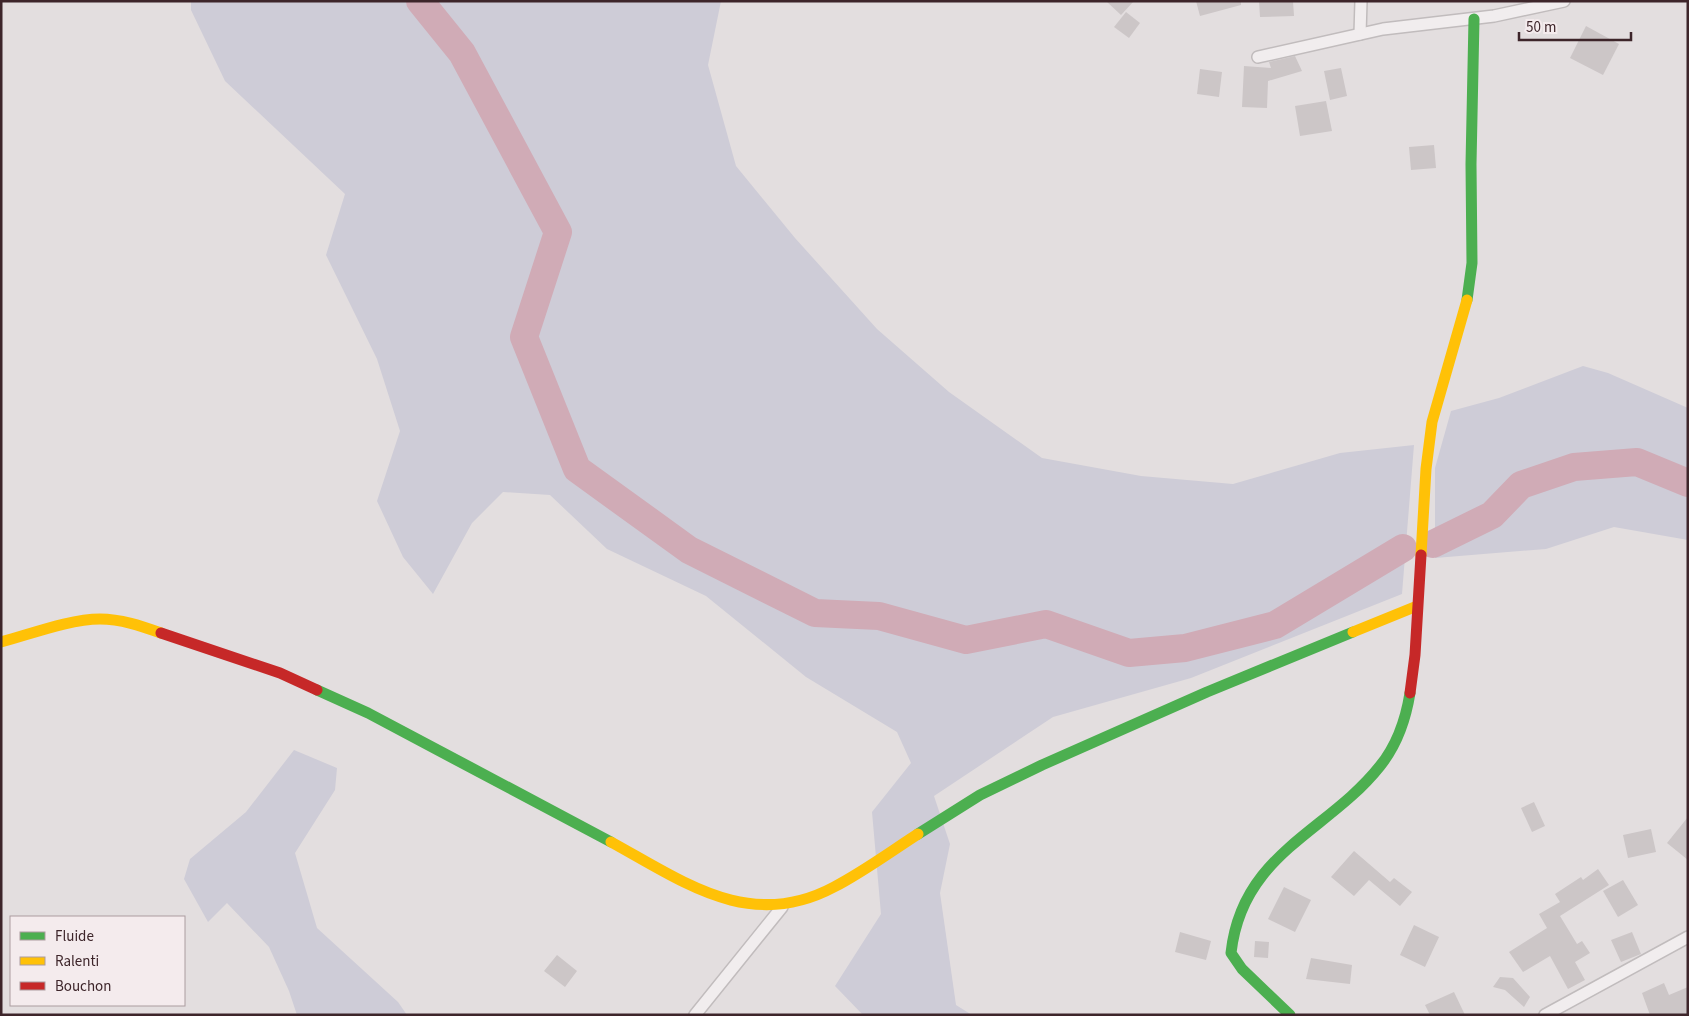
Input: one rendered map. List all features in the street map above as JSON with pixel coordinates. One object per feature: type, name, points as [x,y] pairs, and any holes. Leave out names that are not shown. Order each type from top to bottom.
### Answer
[{"type":"street","points":[[1360,34],[1361,1]]},
{"type":"street","points":[[1258,58],[1383,29],[1474,19],[1564,1]]},
{"type":"street","points":[[1290,1015],[1242,969],[1231,953],[1233,934],[1244,906],[1260,878],[1283,851],[1365,783],[1381,765],[1394,745],[1407,710],[1415,655],[1426,469],[1432,422],[1444,374],[1468,297],[1472,263],[1471,164],[1474,19]]},
{"type":"street","points":[[1,642],[69,624],[99,619],[132,623],[280,673],[368,713],[691,885],[725,899],[754,906],[782,906],[809,899],[834,887],[980,796],[1042,765],[1207,692],[1417,606]]},
{"type":"street","points":[[695,1015],[782,906]]},
{"type":"street","points":[[1545,1015],[1688,937]]},
{"type":"shaded area","points":[[191,1],[721,1],[708,65],[736,166],[795,238],[877,329],[949,392],[1042,458],[1141,476],[1233,484],[1340,453],[1414,445],[1402,594],[1191,678],[1053,717],[934,796],[950,844],[940,893],[956,1005],[972,1015],[863,1015],[835,986],[881,914],[872,812],[911,763],[897,732],[806,677],[706,596],[607,549],[550,495],[503,492],[472,523],[433,594],[403,557],[377,501],[400,431],[377,359],[326,255],[345,194],[225,81],[191,10]]},
{"type":"shaded area","points":[[1583,366],[1608,373],[1688,408],[1688,540],[1614,527],[1546,549],[1435,558],[1435,468],[1451,411],[1499,398]]},
{"type":"shaded area","points":[[294,750],[337,768],[335,790],[295,853],[317,928],[398,1002],[407,1015],[297,1015],[289,991],[269,947],[227,903],[208,922],[184,879],[190,859],[246,812]]},
{"type":"building","points":[[1106,1],[1134,1],[1121,15]]},
{"type":"building","points":[[1196,1],[1241,1],[1241,5],[1200,16]]},
{"type":"building","points":[[1259,1],[1293,1],[1294,16],[1260,17]]},
{"type":"building","points":[[1126,12],[1140,23],[1129,38],[1114,27]]},
{"type":"building","points":[[1586,26],[1619,44],[1603,75],[1570,58]]},
{"type":"building","points":[[1295,56],[1302,71],[1268,81],[1267,108],[1242,107],[1244,66],[1271,68],[1269,62]]},
{"type":"building","points":[[1341,68],[1347,96],[1330,100],[1324,71]]},
{"type":"building","points":[[1200,69],[1222,72],[1219,97],[1197,94]]},
{"type":"building","points":[[1326,101],[1332,131],[1300,136],[1295,106]]},
{"type":"building","points":[[1434,145],[1436,168],[1411,170],[1409,147]]},
{"type":"building","points":[[1534,802],[1545,826],[1532,832],[1521,808]]},
{"type":"building","points":[[1688,817],[1688,860],[1667,843]]},
{"type":"building","points":[[1651,829],[1656,852],[1628,858],[1623,835]]},
{"type":"building","points":[[1354,851],[1390,882],[1394,878],[1412,892],[1400,906],[1369,880],[1354,896],[1331,877]]},
{"type":"building","points":[[1598,869],[1609,885],[1560,916],[1577,944],[1582,941],[1590,953],[1575,962],[1585,980],[1568,989],[1550,956],[1523,972],[1509,952],[1547,928],[1539,914],[1560,902],[1555,894],[1581,877],[1583,880]]},
{"type":"building","points":[[1623,880],[1638,905],[1618,917],[1603,891]]},
{"type":"building","points":[[1284,887],[1311,900],[1295,932],[1268,919]]},
{"type":"building","points":[[1414,925],[1439,937],[1425,967],[1400,955]]},
{"type":"building","points":[[1180,932],[1211,941],[1206,960],[1175,952]]},
{"type":"building","points":[[1632,932],[1641,954],[1621,962],[1611,940]]},
{"type":"building","points":[[1255,941],[1269,942],[1268,958],[1254,957]]},
{"type":"building","points":[[557,955],[577,971],[565,987],[544,971]]},
{"type":"building","points":[[1311,958],[1352,965],[1350,984],[1306,979]]},
{"type":"building","points":[[1500,977],[1513,978],[1530,997],[1524,1007],[1505,990],[1493,987]]},
{"type":"building","points":[[1664,983],[1669,995],[1688,987],[1688,1015],[1650,1015],[1642,993]]},
{"type":"building","points":[[1454,992],[1465,1015],[1430,1015],[1425,1005]]},
{"type":"waterway","points":[[420,1],[462,53],[558,232],[524,337],[577,469],[689,550],[815,613],[879,616],[966,640],[1046,624],[1129,653],[1185,648],[1275,625],[1403,548]]},
{"type":"waterway","points":[[1433,544],[1492,515],[1521,485],[1574,467],[1637,462],[1688,483]]},
{"type":"traffic: fast","points":[[1467,300],[1472,263],[1471,164],[1474,19]]},
{"type":"traffic: fast","points":[[918,834],[980,795],[1042,765],[1207,692],[1353,632]]},
{"type":"traffic: fast","points":[[317,690],[368,713],[611,842]]},
{"type":"traffic: fast","points":[[1290,1015],[1242,969],[1231,953],[1238,919],[1252,891],[1269,867],[1359,789],[1380,766],[1400,731],[1410,693]]},
{"type":"traffic: slow","points":[[1421,555],[1426,469],[1432,422],[1467,300]]},
{"type":"traffic: slow","points":[[1353,632],[1417,606]]},
{"type":"traffic: slow","points":[[1,642],[63,624],[100,619],[138,625],[161,633]]},
{"type":"traffic: slow","points":[[611,842],[691,886],[718,896],[746,903],[774,905],[803,900],[834,887],[918,834]]},
{"type":"traffic: jam","points":[[1410,693],[1415,655],[1421,555]]},
{"type":"traffic: jam","points":[[161,633],[280,673],[317,690]]}]
